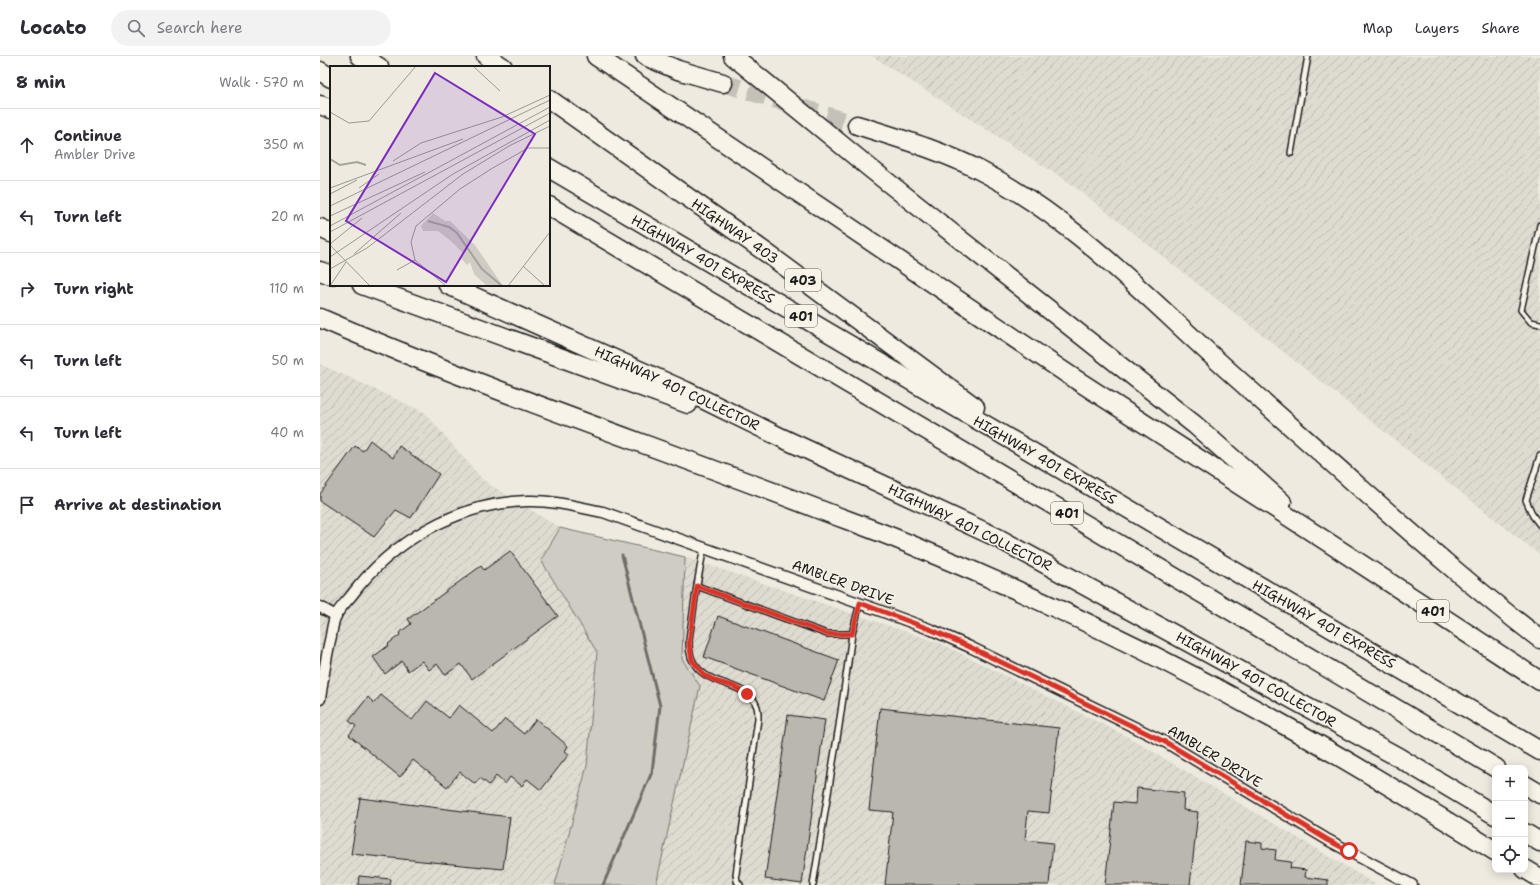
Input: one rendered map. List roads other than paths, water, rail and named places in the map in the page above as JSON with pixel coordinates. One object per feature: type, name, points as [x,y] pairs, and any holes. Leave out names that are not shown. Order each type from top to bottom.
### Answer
[{"type":"highway","points":[[360,56],[376,66]]},
{"type":"highway","points":[[486,56],[501,66]]},
{"type":"highway","name":"401","points":[[596,56],[1068,375],[1540,681]]},
{"type":"highway","points":[[644,56],[678,70],[723,83]]},
{"type":"highway","points":[[733,56],[871,169],[1195,425],[1326,541]]},
{"type":"highway","points":[[320,72],[330,77]]},
{"type":"highway","name":"HIGHWAY 403","points":[[550,100],[774,259],[1053,465]]},
{"type":"highway","points":[[320,105],[330,110]]},
{"type":"highway","points":[[857,125],[933,149],[979,170],[1026,198],[1068,228],[1110,263],[1418,539],[1540,639]]},
{"type":"highway","name":"HIGHWAY 401 EXPRESS","points":[[550,169],[1540,751]]},
{"type":"highway","name":"401","points":[[550,207],[1492,766]]},
{"type":"highway","points":[[550,214],[638,258]]},
{"type":"highway","points":[[320,228],[330,233]]},
{"type":"highway","points":[[320,271],[330,275]]},
{"type":"highway","points":[[365,286],[782,438]]},
{"type":"highway","name":"HIGHWAY 401 COLLECTOR","points":[[450,286],[686,391],[782,438],[996,537],[1398,757],[1492,813]]},
{"type":"highway","points":[[320,318],[459,375],[737,478],[918,548],[1033,597],[1138,648],[1276,720],[1370,774],[1492,849]]},
{"type":"highway","points":[[1528,787],[1540,794]]},
{"type":"highway","points":[[1528,835],[1540,842]]},
{"type":"highway","points":[[1528,871],[1540,878]]},
{"type":"street","name":"AMBLER DRIVE","points":[[320,699],[324,665],[336,616],[360,583],[383,560],[403,544],[432,526],[461,514],[483,508],[528,501],[569,505],[603,512],[704,547],[932,630],[970,647],[1167,743],[1328,840],[1412,885]]},
{"type":"street","points":[[320,607],[336,616]]},
{"type":"lane","points":[[1291,153],[1308,56]]},
{"type":"lane","points":[[1540,225],[1521,310],[1531,322],[1540,324]]},
{"type":"lane","points":[[1540,456],[1526,500],[1533,516],[1540,525]]},
{"type":"lane","points":[[704,547],[689,643],[692,660],[704,675],[718,682],[733,686],[747,694],[753,698],[757,707],[758,719],[736,874],[737,881],[740,885]]},
{"type":"lane","points":[[697,586],[827,634],[852,634]]},
{"type":"lane","points":[[813,885],[839,726],[852,634],[860,603]]},
{"type":"waterway","points":[[603,885],[652,772],[660,706],[622,555]]},
{"type":"tunnel","points":[[723,83],[857,125]]}]
